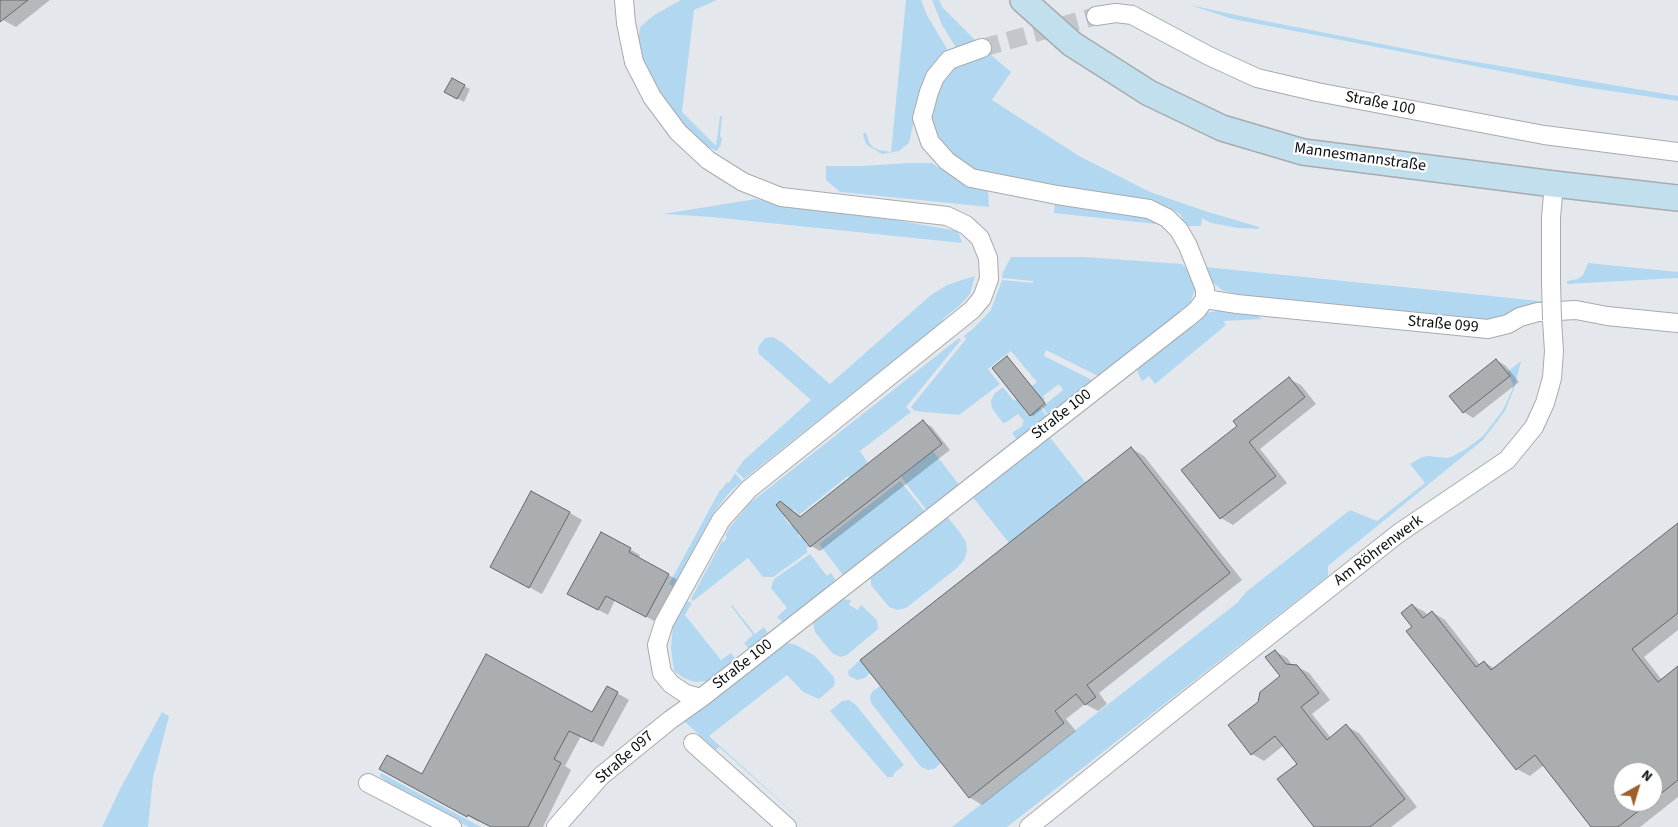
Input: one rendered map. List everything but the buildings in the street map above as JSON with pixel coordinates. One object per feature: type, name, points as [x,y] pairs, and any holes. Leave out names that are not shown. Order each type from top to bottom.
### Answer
[{"type":"main road","name":"Mannesmannstraße","points":[[1023,0],[1072,44],[1149,93],[1222,128],[1303,152],[1678,198]]},
{"type":"street","name":"Straße 100","points":[[624,0],[626,24],[634,62],[652,97],[678,132],[708,160],[743,182],[781,197],[946,216],[966,225],[980,238],[988,258],[989,279],[982,298],[972,310],[748,489],[721,520],[664,623],[658,645],[662,673],[671,684],[686,694],[701,698],[1186,319],[1197,310],[1205,298]]},
{"type":"street","name":"Straße 100","points":[[1096,16],[1116,13],[1132,15],[1209,56],[1257,78],[1317,92],[1544,135],[1678,152]]},
{"type":"street","points":[[982,48],[949,60],[935,77],[922,118],[930,142],[935,149],[947,161],[971,178],[1149,209],[1167,218],[1179,230],[1188,246],[1205,289],[1205,298]]},
{"type":"street","name":"Am Röhrenwerk","points":[[1029,827],[1392,539],[1507,460],[1534,427],[1545,403],[1552,378],[1554,351],[1551,218],[1554,184]]},
{"type":"street","name":"Straße 099","points":[[1205,298],[1237,304],[1488,329],[1508,324],[1520,317],[1538,312],[1576,310],[1607,316],[1678,323]]},
{"type":"street","name":"Straße 097","points":[[556,827],[601,776],[670,720],[701,698]]},
{"type":"street","points":[[693,743],[787,827]]},
{"type":"street","points":[[368,783],[452,827]]},
{"type":"shaded area","points":[[681,0],[717,0],[694,10],[682,112],[716,146],[720,116],[722,116],[720,137],[722,138],[717,151],[695,138],[672,114],[650,77],[640,54],[638,41],[640,27],[654,15]]},
{"type":"shaded area","points":[[906,0],[921,0],[927,15],[947,49],[921,89],[909,143],[899,151],[882,154],[867,145],[863,133],[866,133],[870,144],[874,148],[891,152]]},
{"type":"shaded area","points":[[932,0],[939,0],[943,8],[977,42],[958,51],[942,25]]},
{"type":"shaded area","points":[[1190,5],[1447,57],[1678,96],[1678,101],[1577,86],[1233,19]]},
{"type":"shaded area","points":[[990,54],[1011,72],[992,100],[1079,156],[1150,192],[1259,227],[1259,229],[1238,228],[1211,223],[1202,218],[1201,226],[1186,226],[1180,214],[1166,206],[994,176],[961,164],[936,136],[931,116],[934,100],[945,75],[955,66]]},
{"type":"shaded area","points":[[932,163],[961,182],[988,190],[989,207],[840,192],[826,180],[826,166]]},
{"type":"shaded area","points":[[756,199],[796,208],[895,220],[958,231],[962,243],[712,217],[663,214]]},
{"type":"shaded area","points":[[1055,201],[1146,215],[1165,225],[1054,213]]},
{"type":"shaded area","points":[[1011,257],[1084,257],[1182,264],[1191,273],[1196,287],[1188,307],[1100,377],[1046,350],[1044,356],[1094,381],[1049,416],[1042,407],[1063,390],[1059,384],[1043,396],[1045,399],[1038,405],[1034,401],[1024,410],[1029,416],[1040,407],[1047,417],[1018,441],[1012,433],[1023,425],[1024,421],[1018,414],[1003,423],[992,408],[991,401],[994,394],[1003,387],[1014,401],[1037,382],[1011,351],[988,369],[1000,384],[959,415],[915,411],[911,407],[966,339],[964,336],[991,310],[1002,280],[1033,283],[1033,281],[1002,278]]},
{"type":"shaded area","points":[[1588,263],[1678,272],[1678,278],[1567,284],[1567,281],[1578,279],[1583,275]]},
{"type":"shaded area","points":[[1205,267],[1587,306],[1484,322],[1246,297],[1222,290],[1211,281]]},
{"type":"shaded area","points":[[975,276],[970,294],[943,319],[944,321],[744,479],[736,471],[743,461],[811,400],[759,354],[759,346],[765,338],[773,337],[783,343],[830,384],[931,295],[947,285]]},
{"type":"shaded area","points":[[1228,310],[1256,314],[1262,319],[1223,321],[1226,325],[1155,384],[1149,376],[1143,381],[1140,378],[1137,365],[1203,314]]},
{"type":"shaded area","points":[[959,338],[961,340],[906,407],[911,412],[860,451],[868,463],[849,478],[848,476],[799,515],[794,509],[784,517],[800,533],[798,535],[806,541],[805,543],[809,546],[806,549],[808,552],[773,577],[763,577],[748,558],[693,601],[691,599],[722,541],[724,542],[727,537],[725,535],[750,503]]},
{"type":"shaded area","points":[[1521,361],[1514,389],[1505,411],[1483,440],[1328,566],[1328,576],[1007,827],[952,827],[1237,603],[1246,592],[1350,510],[1377,521],[1425,483],[1410,464],[1422,457],[1451,457],[1466,449],[1483,436],[1503,410],[1512,390],[1513,384],[1507,372]]},
{"type":"shaded area","points":[[1048,435],[1086,483],[1009,543],[971,495]]},
{"type":"shaded area","points":[[933,451],[960,486],[928,512],[901,477]]},
{"type":"shaded area","points":[[735,473],[742,481],[730,492],[714,512],[673,587],[669,584],[720,490],[727,482],[729,483]]},
{"type":"shaded area","points":[[900,481],[926,513],[845,576],[843,575],[819,544]]},
{"type":"shaded area","points":[[946,515],[966,542],[967,551],[964,560],[957,568],[906,608],[897,610],[889,607],[871,585],[871,575]]},
{"type":"shaded area","points":[[810,554],[827,576],[831,573],[837,582],[784,623],[777,617],[787,608],[771,588],[774,579]]},
{"type":"shaded area","points":[[841,599],[851,600],[849,605],[858,610],[861,605],[877,620],[878,629],[847,655],[840,657],[832,653],[815,632],[813,624],[814,621]]},
{"type":"shaded area","points":[[687,601],[692,603],[685,615],[721,660],[731,653],[736,659],[719,676],[707,681],[695,682],[684,678],[674,671],[671,648],[673,625]]},
{"type":"shaded area","points":[[732,605],[755,634],[764,627],[769,635],[749,649],[744,643],[753,635]]},
{"type":"shaded area","points":[[784,642],[796,645],[815,656],[833,676],[835,680],[834,686],[819,699],[803,692],[787,675],[709,736],[809,827],[719,747],[716,750],[684,721]]},
{"type":"shaded area","points":[[860,660],[870,673],[865,678],[857,680],[849,676],[848,671]]},
{"type":"shaded area","points":[[880,686],[941,763],[934,769],[928,770],[921,767],[871,703],[870,696]]},
{"type":"shaded area","points":[[849,700],[856,705],[904,765],[894,773],[893,777],[887,777],[830,711],[842,701]]},
{"type":"shaded area","points":[[162,712],[169,716],[153,778],[148,827],[102,827],[120,789]]},
{"type":"shaded area","points":[[381,773],[481,827],[469,827],[392,787],[380,776]]},
{"type":"tunnel","points":[[982,48],[1096,16]]}]
